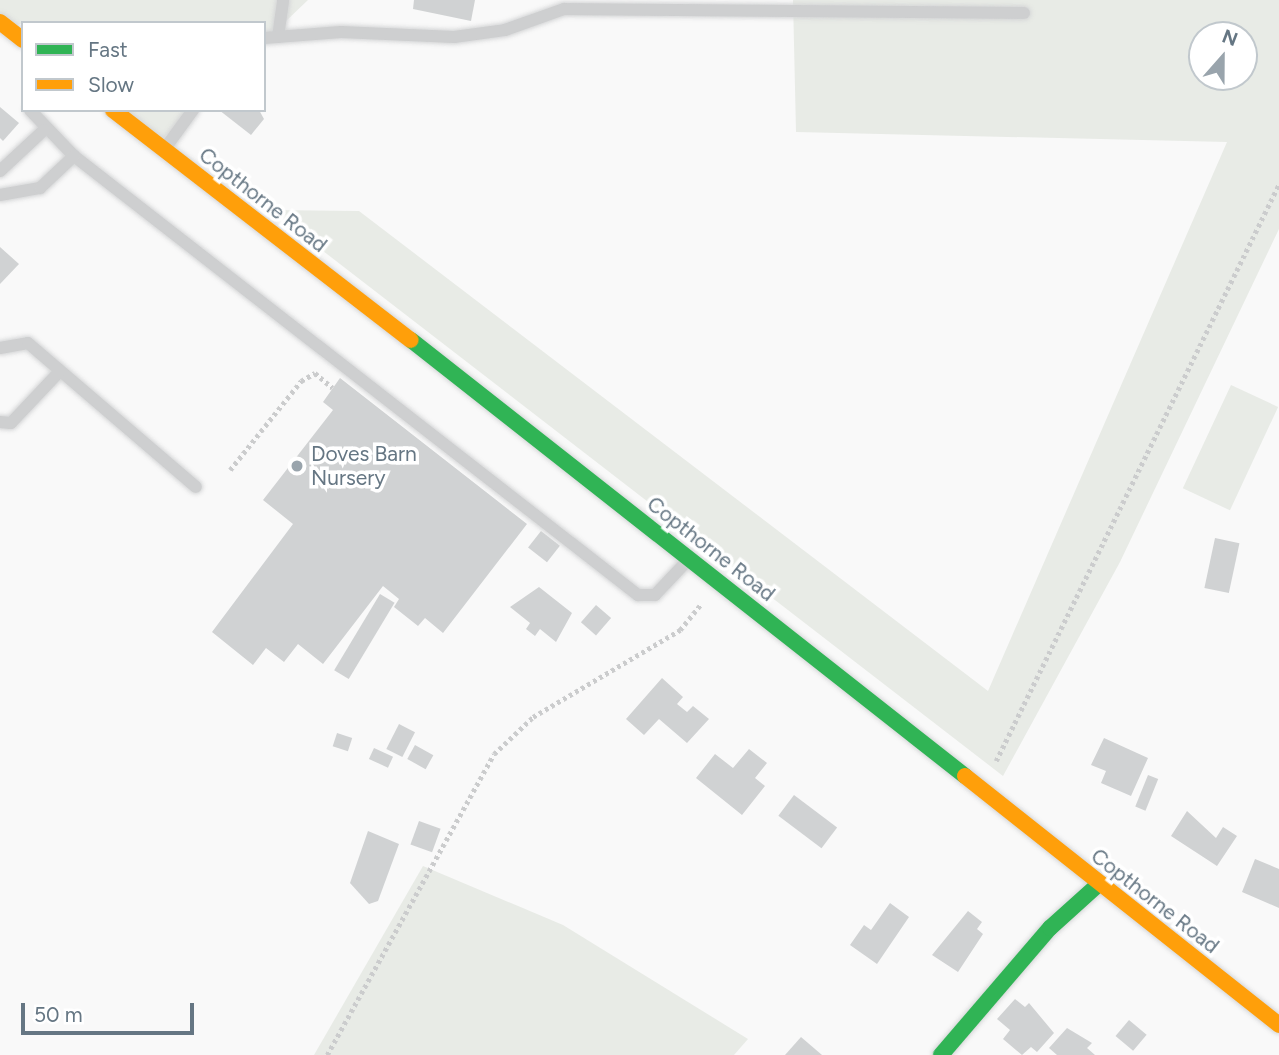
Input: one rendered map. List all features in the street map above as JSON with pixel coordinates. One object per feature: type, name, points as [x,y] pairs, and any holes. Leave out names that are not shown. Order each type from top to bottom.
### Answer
[{"type":"main road","points":[[0,22],[21,38]]},
{"type":"main road","name":"Copthorne Road","points":[[116,112],[720,581],[980,792],[1279,1025]]},
{"type":"main road","points":[[941,1055],[1050,928],[1100,883]]},
{"type":"lane","points":[[278,37],[283,0]]},
{"type":"lane","points":[[266,38],[454,37],[505,30],[564,9],[1024,13]]},
{"type":"lane","points":[[31,112],[44,130],[74,156],[350,366],[638,595],[655,595],[689,559]]},
{"type":"lane","points":[[164,150],[192,112]]},
{"type":"lane","points":[[0,172],[44,130]]},
{"type":"lane","points":[[0,195],[40,187],[74,156]]},
{"type":"lane","points":[[0,348],[28,344],[196,487]]},
{"type":"lane","points":[[0,422],[11,423],[60,371]]},
{"type":"path","points":[[980,792],[1279,184]]},
{"type":"path","points":[[230,470],[301,381],[315,373],[333,388]]},
{"type":"path","points":[[327,1055],[494,754],[533,717],[680,630],[720,581]]},
{"type":"shaded area","points":[[0,0],[308,0],[266,40],[266,21],[21,21],[21,24],[0,31]]},
{"type":"shaded area","points":[[793,0],[1279,0],[1279,229],[1120,562],[1003,776],[270,210],[359,211],[988,691],[1227,142],[796,132]]},
{"type":"shaded area","points":[[113,112],[191,112],[157,144]]},
{"type":"shaded area","points":[[1231,385],[1278,407],[1230,510],[1183,488]]},
{"type":"shaded area","points":[[423,866],[563,925],[748,1039],[734,1055],[314,1055]]},
{"type":"building","points":[[414,0],[475,0],[471,21],[413,9]]},
{"type":"building","points":[[0,107],[19,123],[3,141],[0,138]]},
{"type":"building","points":[[222,112],[260,112],[264,119],[251,135]]},
{"type":"building","points":[[0,247],[19,264],[0,284]]},
{"type":"building","points":[[340,378],[527,524],[443,633],[425,618],[418,626],[394,607],[399,599],[383,586],[323,664],[298,644],[284,662],[266,648],[253,665],[212,632],[293,524],[263,500],[333,410],[323,402]]},
{"type":"building","points":[[541,531],[560,546],[547,562],[528,548]]},
{"type":"building","points":[[1215,538],[1239,543],[1229,593],[1204,588]]},
{"type":"building","points":[[539,587],[572,613],[556,642],[540,629],[535,636],[526,629],[530,623],[510,607]]},
{"type":"building","points":[[380,594],[395,603],[349,679],[334,670]]},
{"type":"building","points":[[596,605],[611,618],[596,635],[581,622]]},
{"type":"building","points":[[662,678],[683,697],[677,704],[687,712],[693,706],[709,719],[687,743],[659,719],[644,735],[626,719]]},
{"type":"building","points":[[399,724],[415,732],[402,757],[386,749]]},
{"type":"building","points":[[337,733],[352,738],[348,751],[333,746]]},
{"type":"building","points":[[1104,738],[1148,758],[1131,796],[1101,783],[1106,771],[1091,765]]},
{"type":"building","points":[[415,745],[433,755],[426,769],[407,759]]},
{"type":"building","points":[[374,748],[393,757],[388,768],[369,759]]},
{"type":"building","points":[[749,749],[767,763],[755,778],[765,786],[742,815],[696,778],[715,754],[733,768]]},
{"type":"building","points":[[1148,775],[1158,779],[1145,811],[1135,807]]},
{"type":"building","points":[[794,795],[837,827],[821,848],[778,816]]},
{"type":"building","points":[[1187,811],[1216,838],[1223,827],[1237,836],[1217,866],[1171,836]]},
{"type":"building","points":[[419,821],[441,829],[432,852],[410,844]]},
{"type":"building","points":[[368,831],[399,844],[378,901],[369,904],[350,883]]},
{"type":"building","points":[[1255,859],[1279,869],[1279,908],[1242,892]]},
{"type":"building","points":[[890,903],[909,917],[877,964],[850,945],[864,925],[871,930]]},
{"type":"building","points":[[968,911],[982,922],[977,929],[983,934],[958,972],[932,955]]},
{"type":"building","points":[[1015,999],[1025,1007],[1029,1003],[1054,1033],[1037,1052],[1031,1047],[1022,1055],[1003,1039],[1010,1030],[997,1019]]},
{"type":"building","points":[[1129,1020],[1147,1035],[1133,1051],[1116,1036]]},
{"type":"building","points":[[1067,1028],[1092,1043],[1087,1048],[1095,1055],[1057,1055],[1049,1048]]},
{"type":"building","points":[[801,1037],[822,1055],[785,1055]]},
{"type":"traffic: fast","points":[[411,340],[965,776]]},
{"type":"traffic: fast","points":[[941,1055],[1050,928],[1100,883]]},
{"type":"traffic: slow","points":[[0,22],[21,38]]},
{"type":"traffic: slow","points":[[116,112],[411,340]]},
{"type":"traffic: slow","points":[[965,776],[1279,1025]]},
{"type":"place","name":"Doves Barn Nursery","points":[[297,466]]}]
